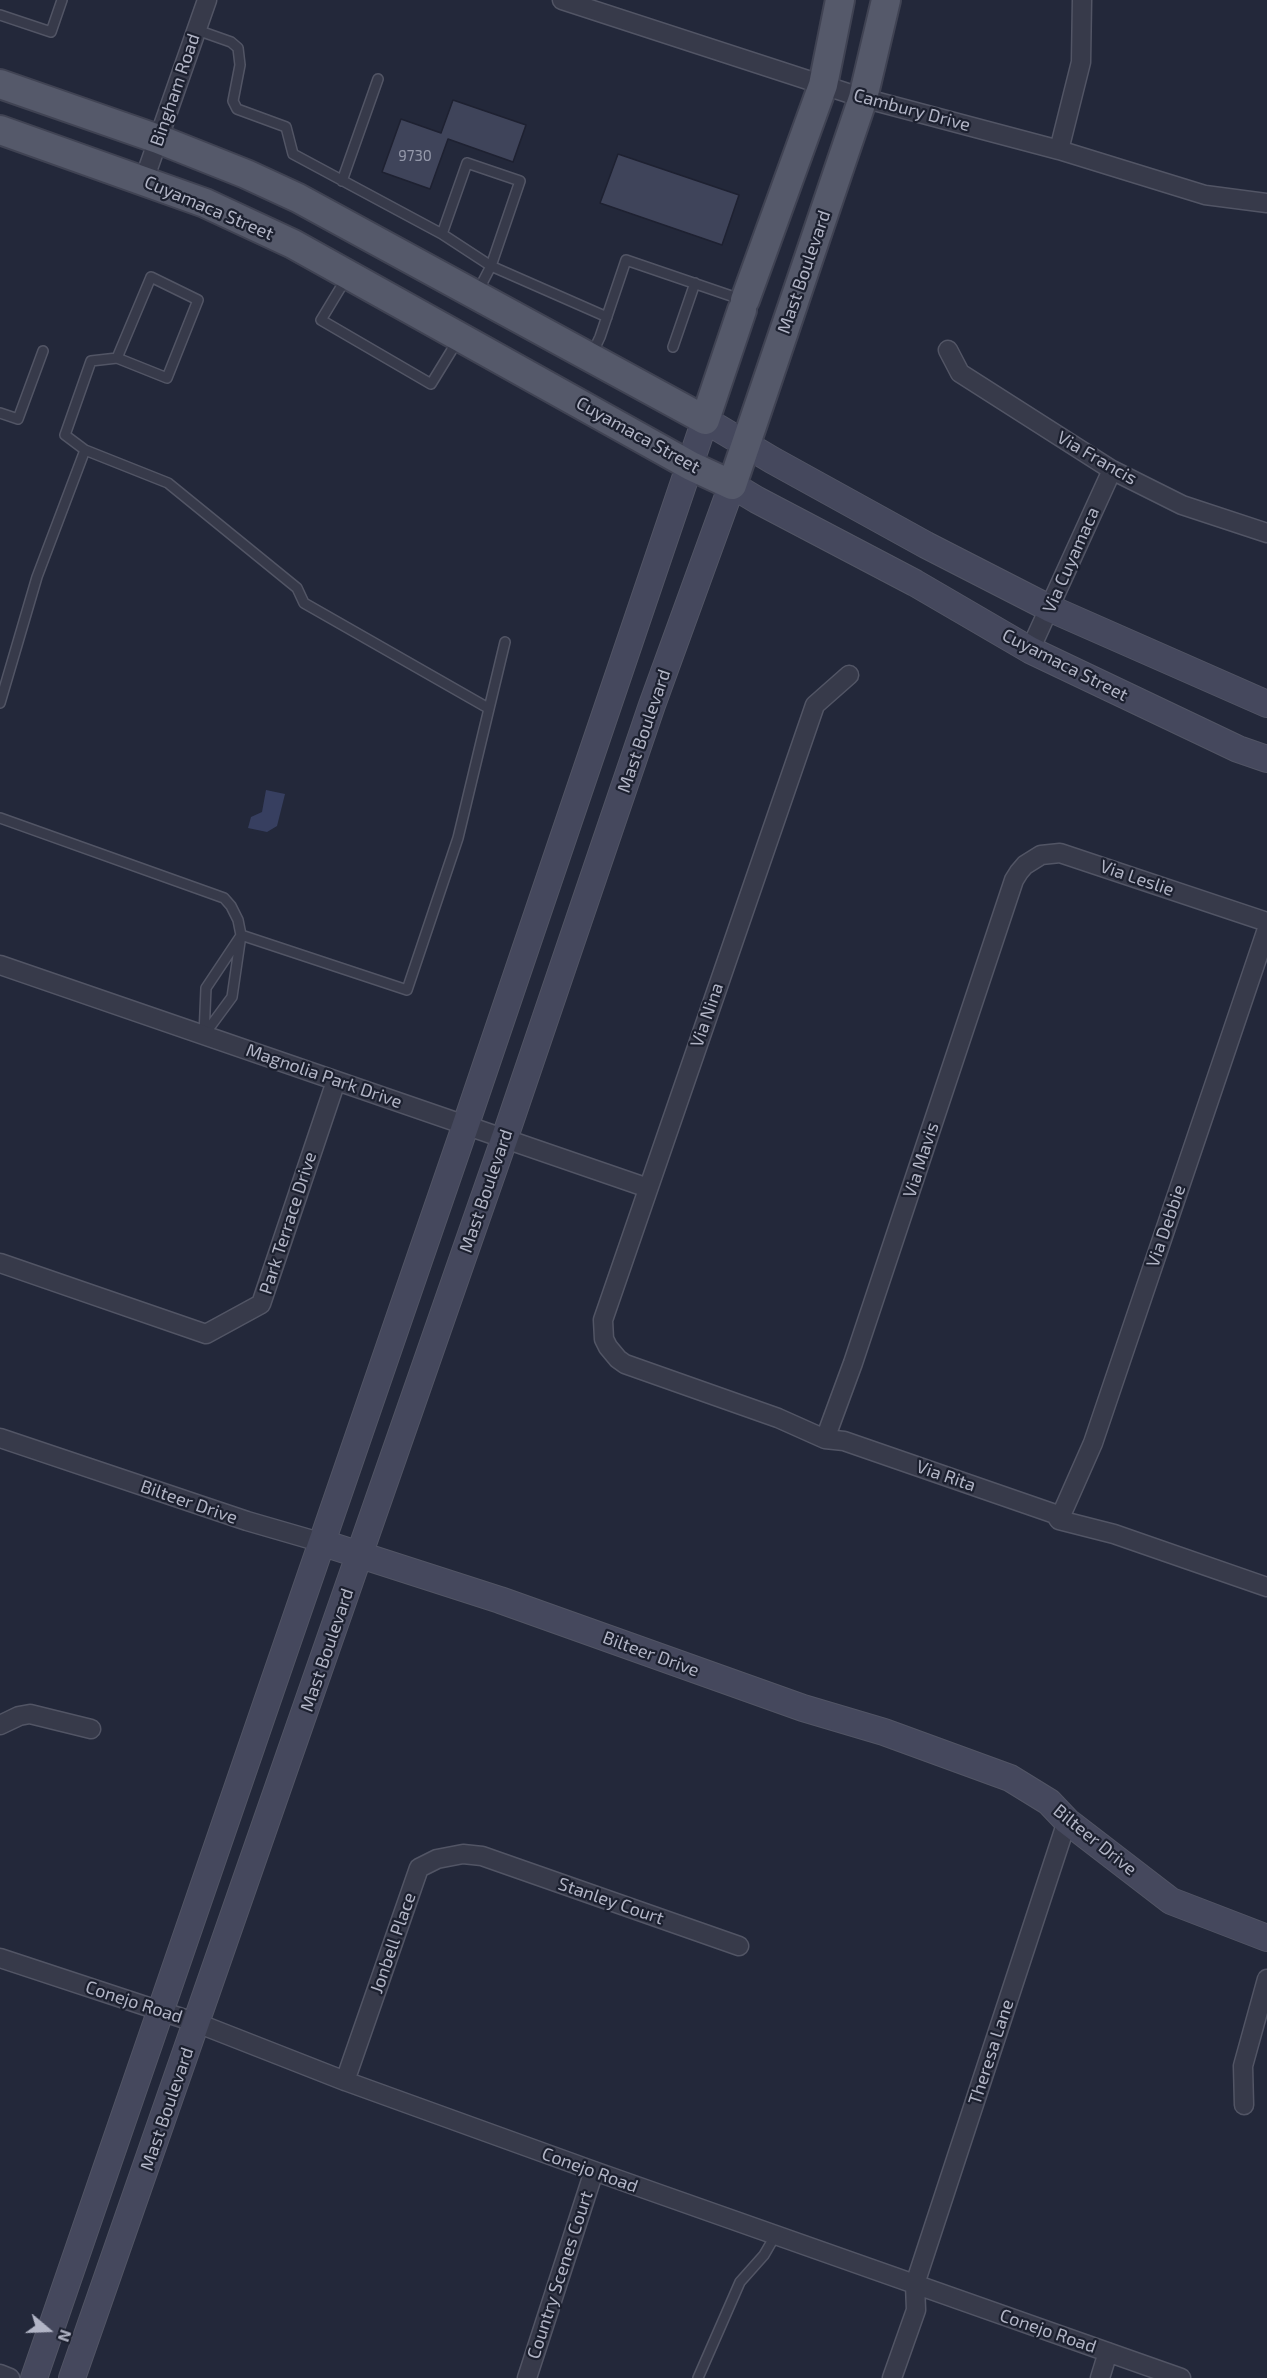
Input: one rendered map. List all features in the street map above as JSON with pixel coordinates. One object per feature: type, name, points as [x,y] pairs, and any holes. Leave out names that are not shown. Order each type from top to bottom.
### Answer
[{"type":"main road","points":[[34,2378],[466,1124],[744,305],[823,86],[840,0]]},
{"type":"main road","name":"Mast Boulevard","points":[[72,2378],[505,1137],[652,705],[732,485],[863,98],[886,0]]},
{"type":"main road","points":[[0,84],[158,139],[246,174],[297,198],[705,420],[772,460],[926,545],[1049,608],[1267,704]]},
{"type":"main road","name":"Cuyamaca Street","points":[[0,130],[144,180],[238,218],[293,244],[690,466],[732,485],[915,582],[1030,650],[1238,749],[1267,759]]},
{"type":"main road","name":"Bilteer Drive","points":[[322,1543],[500,1600],[803,1708],[968,1761],[1010,1778],[1049,1802],[1067,1821],[1171,1900],[1267,1938]]},
{"type":"street","name":"Bingham Road","points":[[144,180],[207,0]]},
{"type":"street","name":"Cambury Drive","points":[[562,0],[863,98],[1059,150],[1205,195],[1267,203]]},
{"type":"street","points":[[1059,150],[1081,62],[1082,0]]},
{"type":"street","name":"Via Francis","points":[[948,350],[960,373],[1112,470],[1182,505],[1267,533]]},
{"type":"street","name":"Via Cuyamaca","points":[[1030,650],[1112,470]]},
{"type":"street","name":"Via Nina","points":[[625,1364],[608,1347],[604,1339],[603,1320],[815,705],[849,675]]},
{"type":"street","name":"Via Leslie","points":[[1014,880],[1025,865],[1033,859],[1041,855],[1060,853],[1267,922]]},
{"type":"street","name":"Via Mavis","points":[[825,1439],[853,1363],[1014,880]]},
{"type":"street","name":"Via Debbie","points":[[1059,1520],[1093,1443],[1267,929]]},
{"type":"street","name":"Magnolia Park Drive","points":[[0,965],[648,1188]]},
{"type":"street","name":"Park Terrace Drive","points":[[0,1263],[206,1334],[261,1305],[336,1081]]},
{"type":"street","name":"Via Rita","points":[[625,1364],[778,1418],[825,1439],[844,1441],[1054,1514],[1059,1520],[1114,1534],[1267,1587]]},
{"type":"street","name":"Bilteer Drive","points":[[0,1438],[247,1521],[322,1543]]},
{"type":"street","points":[[0,1725],[19,1716],[30,1714],[91,1729]]},
{"type":"street","name":"Theresa Lane","points":[[892,2378],[916,2310],[915,2284],[1067,1821]]},
{"type":"street","name":"Jonbell Place","points":[[345,2081],[419,1868],[436,1859],[464,1854],[482,1856]]},
{"type":"street","name":"Stanley Court","points":[[482,1856],[739,1946]]},
{"type":"street","name":"Conejo Road","points":[[0,1958],[197,2023],[345,2081],[594,2171],[1181,2378]]},
{"type":"street","points":[[1244,2105],[1243,2066],[1267,1979]]},
{"type":"street","name":"Country Scenes Court","points":[[527,2378],[594,2171]]},
{"type":"street","points":[[1100,2378],[1108,2352]]},
{"type":"street","points":[[0,2374],[10,2378]]},
{"type":"lane","points":[[0,15],[51,32],[62,0]]},
{"type":"lane","points":[[197,30],[231,42],[238,48],[240,65],[233,101],[237,109],[286,127],[293,154],[442,234],[490,266],[607,317]]},
{"type":"lane","points":[[342,180],[378,79]]},
{"type":"lane","points":[[442,234],[467,163],[520,181],[490,266],[476,295]]},
{"type":"lane","points":[[590,357],[600,337],[626,260],[695,284],[744,305]]},
{"type":"lane","points":[[348,275],[321,320],[431,384],[460,337]]},
{"type":"lane","points":[[117,358],[152,277],[198,300],[167,378],[117,358],[91,361],[65,435],[85,450],[168,483],[297,588],[304,603],[488,708]]},
{"type":"lane","points":[[673,347],[695,284]]},
{"type":"lane","points":[[0,413],[18,419],[43,351]]},
{"type":"lane","points":[[0,703],[37,578],[85,450]]},
{"type":"lane","points":[[241,935],[407,990],[458,838],[505,642]]},
{"type":"lane","points":[[0,818],[224,898],[238,920],[241,935],[232,997],[204,1035]]},
{"type":"lane","points":[[204,1035],[206,988],[241,935]]},
{"type":"lane","points":[[698,2378],[740,2282],[764,2255],[775,2236]]},
{"type":"water","points":[[266,790],[285,794],[277,826],[267,832],[248,828],[251,817],[262,812]]},
{"type":"building","points":[[453,100],[526,125],[513,162],[448,139],[430,189],[382,172],[401,119],[441,133]]},
{"type":"building","points":[[618,154],[739,195],[722,245],[600,203]]}]
